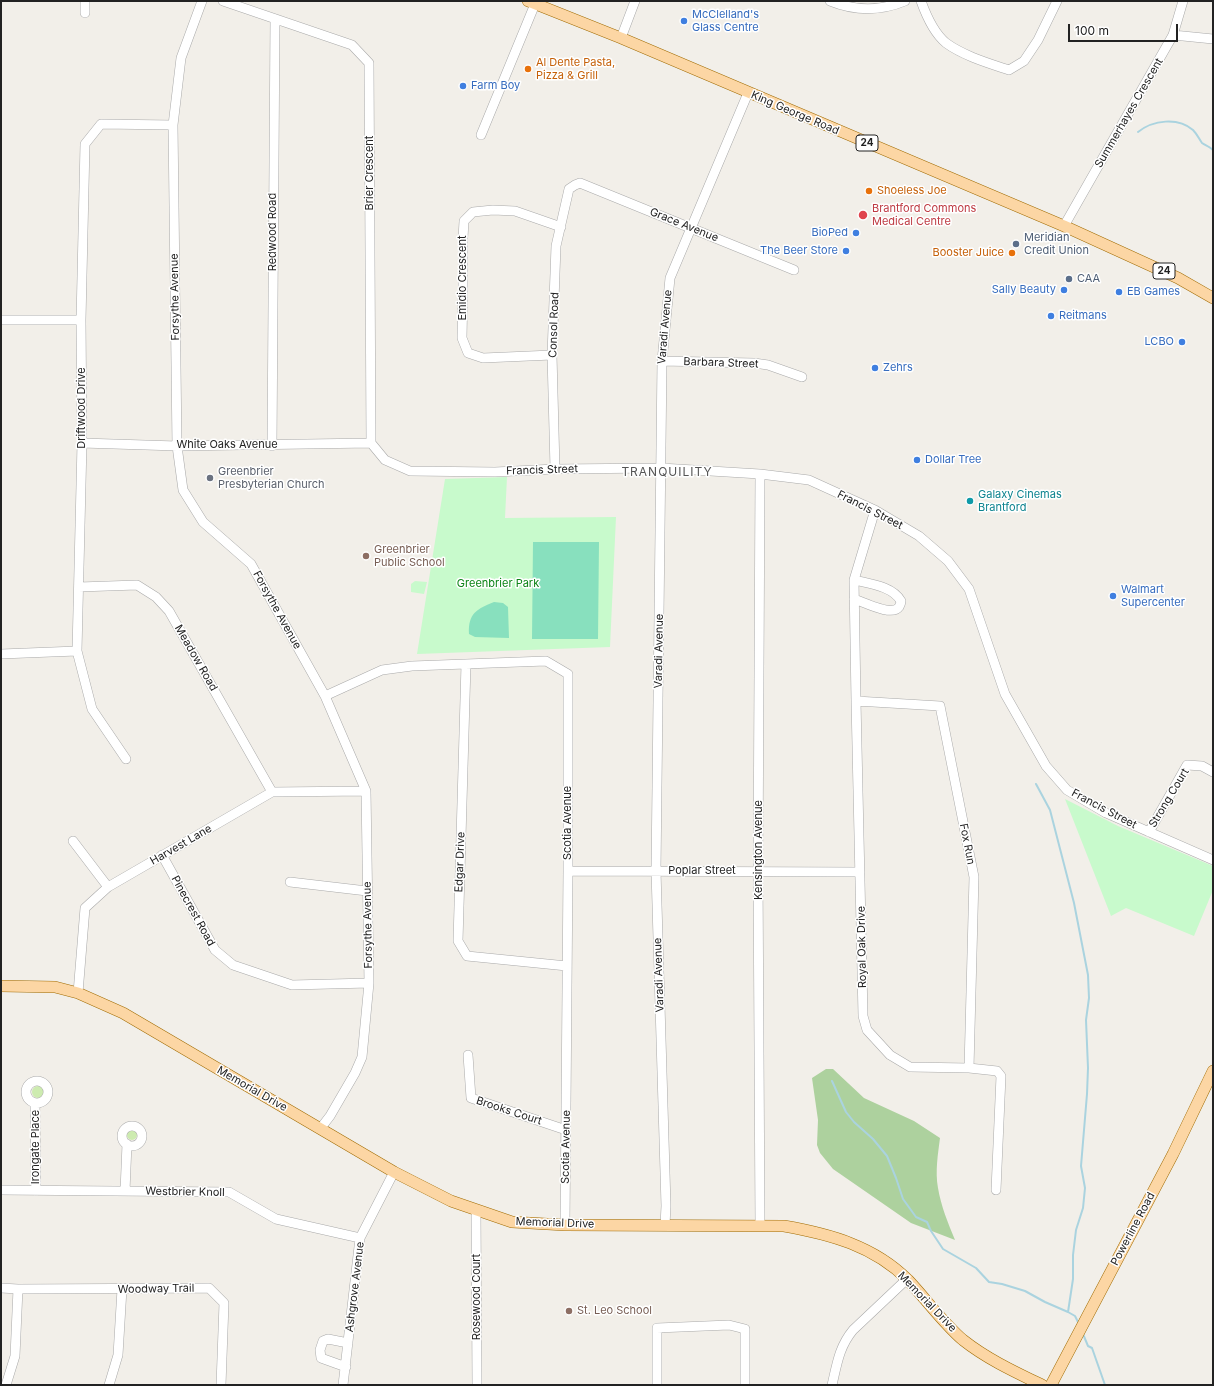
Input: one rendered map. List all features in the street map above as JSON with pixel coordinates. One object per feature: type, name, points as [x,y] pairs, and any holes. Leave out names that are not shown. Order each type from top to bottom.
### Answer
[{"type":"main road","name":"King George Road","points":[[532,3],[621,38],[1064,226],[1178,278],[1213,298]]},
{"type":"main road","name":"Memorial Drive","points":[[1,986],[55,987],[78,993],[122,1013],[394,1172],[451,1201],[512,1222],[565,1225],[784,1226],[812,1231],[854,1244],[876,1255],[907,1279],[962,1339],[984,1355],[1042,1385]]},
{"type":"main road","name":"Powerline Road","points":[[1052,1385],[1173,1154],[1213,1071]]},
{"type":"street","points":[[85,1],[85,13]]},
{"type":"street","name":"Forsythe Avenue","points":[[202,1],[181,58],[174,124],[177,446],[183,490],[203,522],[251,564],[325,696],[366,790],[369,983],[362,1057],[355,1074],[330,1116],[320,1129]]},
{"type":"street","name":"Brier Crescent","points":[[223,1],[352,46],[369,63],[371,443]]},
{"type":"street","points":[[621,38],[635,1]]},
{"type":"street","points":[[830,1],[854,8],[874,9],[894,6],[906,1]]},
{"type":"street","points":[[921,1],[932,25],[946,42],[989,64],[1009,70],[1024,61],[1038,40],[1057,1]]},
{"type":"street","name":"Summerhayes Crescent","points":[[1064,226],[1173,35],[1183,1]]},
{"type":"street","points":[[481,135],[532,3]]},
{"type":"street","name":"Redwood Road","points":[[272,446],[275,19]]},
{"type":"street","points":[[1173,35],[1213,39]]},
{"type":"street","name":"Varadi Avenue","points":[[665,1225],[656,871],[662,361],[670,278],[690,227],[748,93]]},
{"type":"street","name":"Driftwood Drive","points":[[126,759],[92,709],[77,651],[80,587],[82,443],[81,320],[85,144],[101,124],[174,124]]},
{"type":"street","name":"Grace Avenue","points":[[574,185],[580,183],[794,270]]},
{"type":"street","name":"Consol Road","points":[[555,469],[552,355],[556,246],[569,189],[574,185]]},
{"type":"street","name":"Emidio Crescent","points":[[552,355],[483,358],[468,353],[462,338],[462,238],[464,221],[473,212],[493,210],[515,212],[560,227]]},
{"type":"street","points":[[1,320],[81,320]]},
{"type":"street","name":"Barbara Street","points":[[662,361],[754,363],[768,365],[802,377]]},
{"type":"street","name":"White Oaks Avenue","points":[[82,443],[177,446],[272,446],[371,443]]},
{"type":"street","name":"Francis Street","points":[[371,443],[385,460],[410,471],[494,472],[555,469],[661,468],[760,474],[809,480],[875,510],[919,536],[948,561],[970,589],[1004,694],[1046,766],[1067,790],[1106,813],[1213,860]]},
{"type":"street","name":"Kensington Avenue","points":[[760,474],[758,871],[760,1226]]},
{"type":"street","name":"Royal Oak Drive","points":[[875,510],[854,580],[863,1016],[867,1030],[890,1055],[910,1067],[969,1068],[997,1071],[1001,1076],[996,1190]]},
{"type":"street","points":[[854,580],[887,589],[897,594],[901,601],[899,607],[894,610],[886,610],[854,598]]},
{"type":"street","name":"Meadow Road","points":[[80,587],[137,585],[156,597],[169,611],[272,792]]},
{"type":"street","points":[[1,654],[77,651]]},
{"type":"street","name":"Scotia Avenue","points":[[325,696],[382,670],[412,666],[546,661],[568,674],[565,1225]]},
{"type":"street","name":"Edgar Drive","points":[[466,664],[458,941],[467,956],[567,966]]},
{"type":"street","name":"Fox Run","points":[[856,701],[940,706],[974,877],[969,1068]]},
{"type":"street","name":"Strong Court","points":[[1149,832],[1187,765],[1202,766],[1213,772]]},
{"type":"street","name":"Harvest Lane","points":[[78,993],[85,908],[108,887],[272,792],[366,790]]},
{"type":"street","points":[[73,842],[108,887]]},
{"type":"street","name":"Pinecrest Road","points":[[162,856],[215,950],[233,965],[292,985],[369,983]]},
{"type":"street","name":"Poplar Street","points":[[568,871],[860,872]]},
{"type":"street","points":[[290,882],[367,891]]},
{"type":"street","name":"Brooks Court","points":[[468,1055],[471,1098],[566,1130]]},
{"type":"street","name":"Irongate Place","points":[[36,1103],[36,1191]]},
{"type":"street","points":[[125,1192],[127,1144]]},
{"type":"street","name":"Ashgrove Avenue","points":[[343,1385],[360,1238],[394,1172]]},
{"type":"street","name":"Westbrier Knoll","points":[[1,1190],[229,1192],[276,1219],[360,1238]]},
{"type":"street","name":"Rosewood Court","points":[[476,1210],[477,1385]]},
{"type":"street","points":[[832,1385],[840,1351],[845,1340],[853,1330],[907,1279]]},
{"type":"street","name":"Woodway Trail","points":[[1,1288],[209,1288],[224,1303],[221,1385]]},
{"type":"street","points":[[6,1385],[15,1356],[18,1289]]},
{"type":"street","points":[[109,1385],[118,1355],[122,1289]]},
{"type":"street","points":[[657,1385],[657,1328],[729,1325],[745,1329],[745,1385]]},
{"type":"street","points":[[346,1367],[321,1358],[320,1350],[323,1341],[328,1340],[348,1343]]},
{"type":"green space","name":"Greenbrier Park","points":[[507,477],[505,518],[616,517],[610,647],[417,654],[445,479]]},
{"type":"green space","points":[[533,542],[599,542],[598,639],[532,639]]},
{"type":"green space","points":[[415,581],[427,582],[424,594],[411,592],[411,584]]},
{"type":"green space","points":[[494,602],[503,603],[508,607],[509,638],[475,637],[469,634],[472,616],[478,610]]},
{"type":"green space","points":[[1065,799],[1118,826],[1213,866],[1213,890],[1194,936],[1126,908],[1111,916]]},
{"type":"green space","points":[[826,1069],[833,1069],[864,1098],[914,1121],[940,1138],[937,1182],[939,1195],[947,1221],[955,1240],[911,1223],[833,1169],[820,1153],[817,1145],[818,1120],[812,1078]]},
{"type":"green space","points":[[40,1086],[43,1087],[43,1097],[36,1098],[33,1097],[32,1090],[33,1087]]},
{"type":"green space","points":[[130,1130],[134,1130],[136,1131],[136,1139],[130,1140],[127,1137],[127,1133]]},
{"type":"waterway","points":[[1138,132],[1158,123],[1180,123],[1193,130],[1202,143],[1213,150]]},
{"type":"waterway","points":[[1036,784],[1050,810],[1074,903],[1088,975],[1089,998],[1086,1020],[1088,1068],[1081,1166],[1085,1188],[1083,1208],[1076,1230],[1073,1255],[1073,1279],[1068,1312]]},
{"type":"waterway","points":[[832,1081],[846,1112],[854,1122],[873,1139],[887,1156],[903,1199],[916,1217],[927,1222],[943,1249],[976,1268],[989,1282],[1002,1284],[1025,1291],[1075,1316],[1079,1324]]},
{"type":"waterway","points":[[1083,1334],[1088,1346],[1092,1348],[1105,1385]]},
{"type":"place","name":"McClelland's Glass Centre","points":[[684,21]]},
{"type":"place","name":"Al Dente Pasta, Pizza & Grill","points":[[528,69]]},
{"type":"place","name":"Farm Boy","points":[[463,86]]},
{"type":"place","name":"Shoeless Joe","points":[[869,191]]},
{"type":"place","name":"Brantford Commons Medical Centre","points":[[863,215]]},
{"type":"place","name":"BioPed","points":[[856,233]]},
{"type":"place","name":"Meridian Credit Union","points":[[1016,244]]},
{"type":"place","name":"The Beer Store","points":[[846,251]]},
{"type":"place","name":"Booster Juice","points":[[1012,253]]},
{"type":"place","name":"CAA","points":[[1069,279]]},
{"type":"place","name":"Sally Beauty","points":[[1064,290]]},
{"type":"place","name":"EB Games","points":[[1119,292]]},
{"type":"place","name":"Reitmans","points":[[1051,316]]},
{"type":"place","name":"LCBO","points":[[1182,342]]},
{"type":"place","name":"Zehrs","points":[[875,368]]},
{"type":"place","name":"Dollar Tree","points":[[917,460]]},
{"type":"place","name":"Greenbrier Presbyterian Church","points":[[210,478]]},
{"type":"place","name":"Galaxy Cinemas Brantford","points":[[970,501]]},
{"type":"place","name":"Greenbrier Public School","points":[[366,556]]},
{"type":"place","name":"Walmart Supercenter","points":[[1113,596]]},
{"type":"place","name":"St. Leo School","points":[[569,1311]]},
{"type":"district","name":"TRANQUILITY","points":[[667,472]]}]
